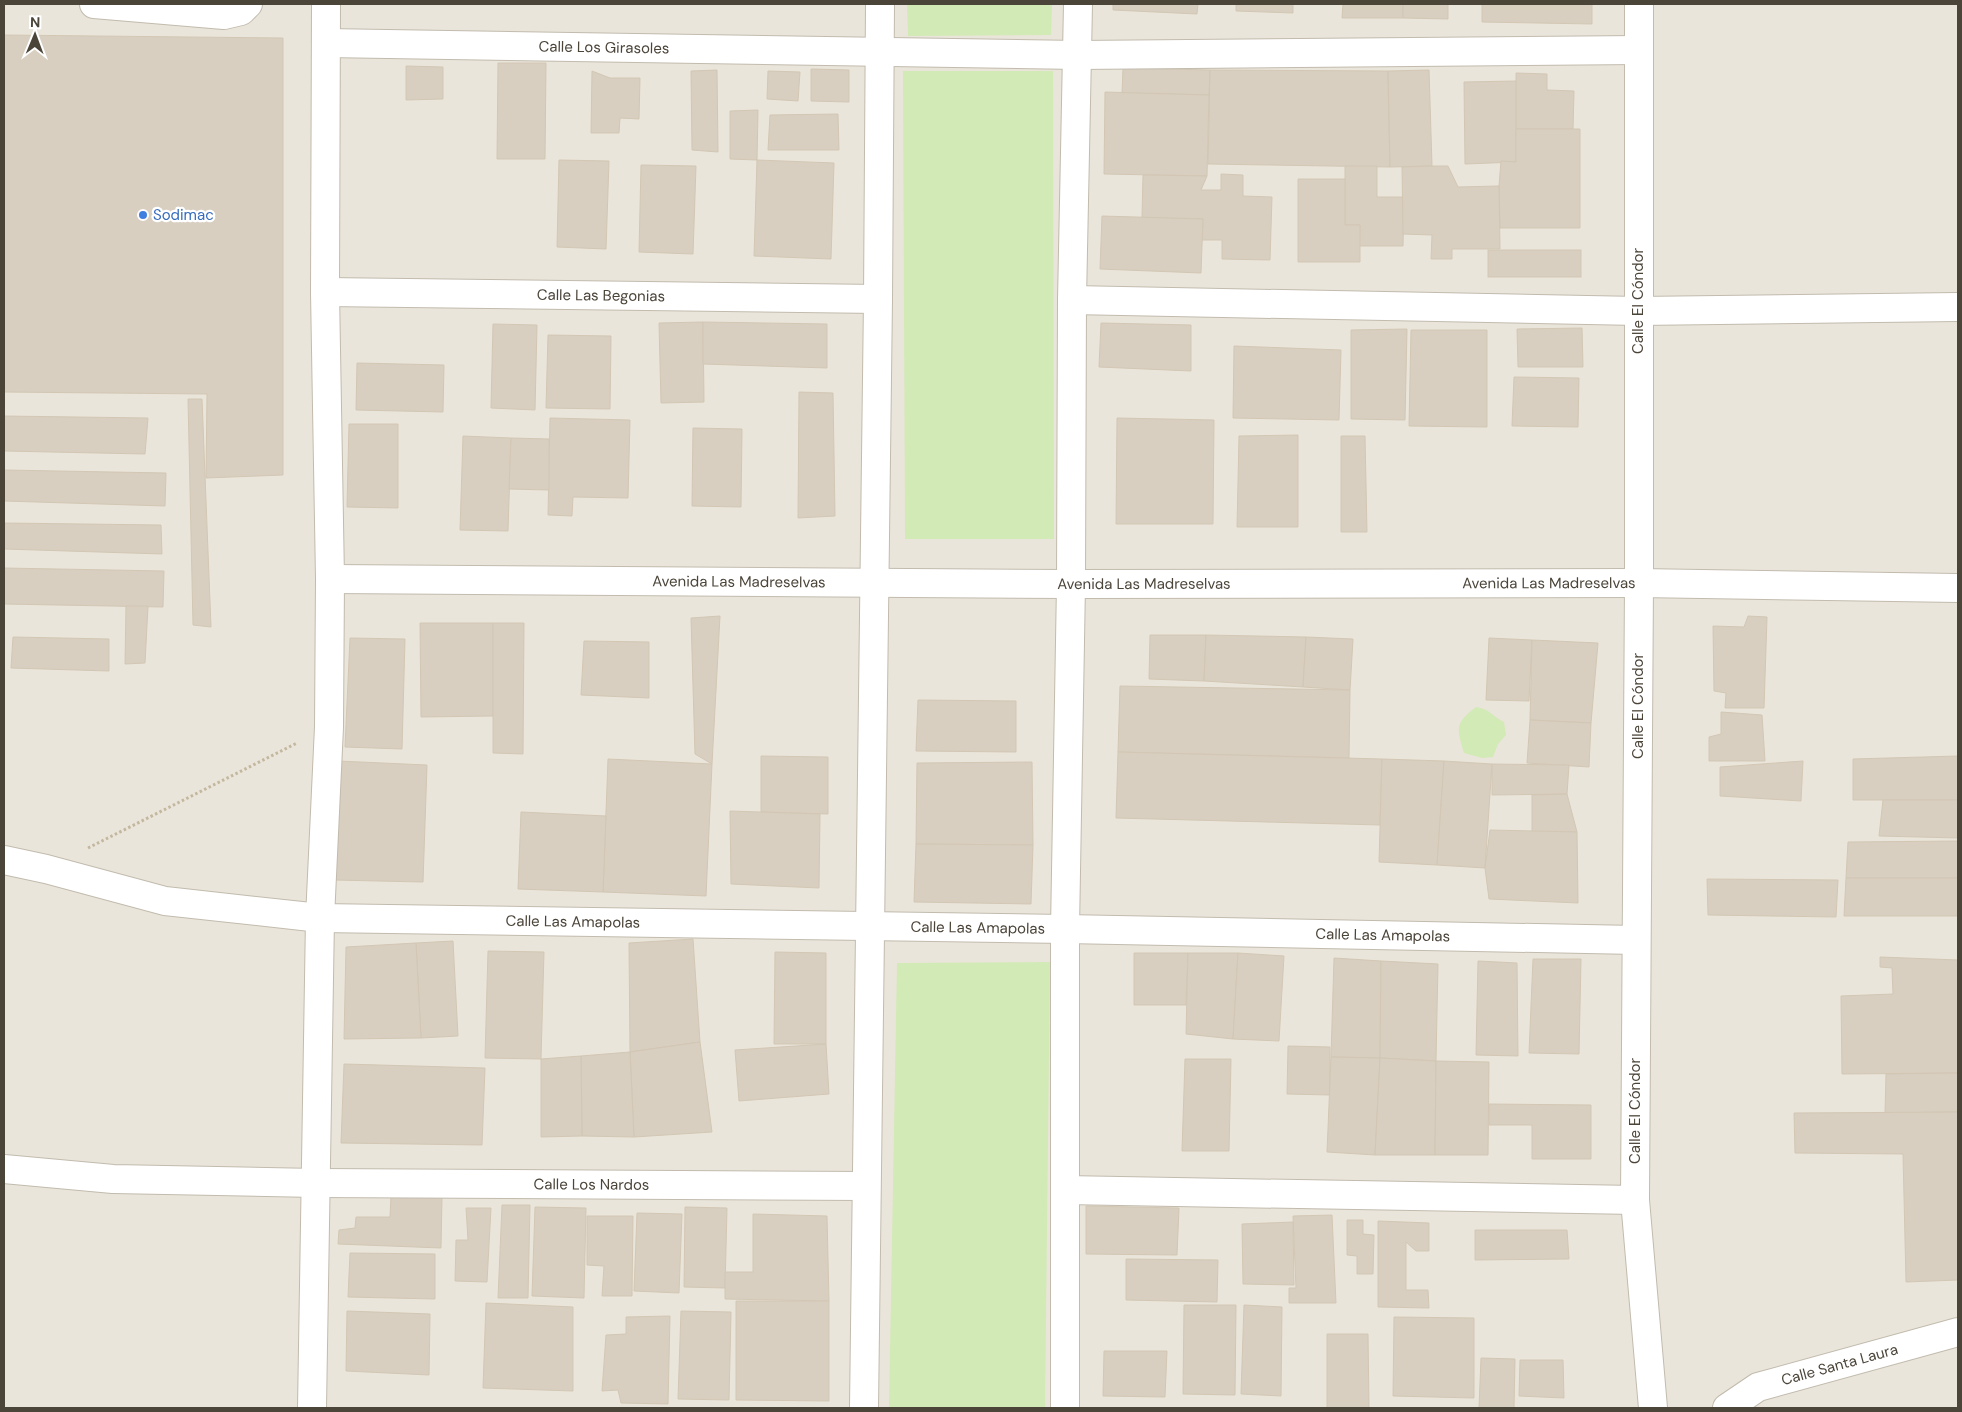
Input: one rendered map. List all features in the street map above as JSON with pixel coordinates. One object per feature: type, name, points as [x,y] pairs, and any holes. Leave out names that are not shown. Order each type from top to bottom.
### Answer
[{"type":"street","points":[[94,4],[224,15],[241,11],[248,4]]},
{"type":"street","points":[[312,1408],[320,918],[329,727],[330,578],[326,292],[326,4]]},
{"type":"street","points":[[864,1408],[881,51],[880,4]]},
{"type":"street","points":[[1065,1408],[1065,928],[1071,584],[1072,300],[1078,4]]},
{"type":"street","name":"Calle El Cóndor","points":[[1639,4],[1639,583],[1635,1200],[1653,1408]]},
{"type":"street","name":"Calle Los Girasoles","points":[[326,43],[1078,55],[1639,50]]},
{"type":"street","name":"Calle Las Begonias","points":[[326,292],[878,299]]},
{"type":"street","points":[[1072,300],[1638,310],[1958,307]]},
{"type":"street","name":"Avenida Las Madreselvas","points":[[330,578],[1071,584],[1639,583],[1958,588]]},
{"type":"street","name":"Calle Las Amapolas","points":[[4,860],[46,869],[166,901],[320,918],[1065,928],[1636,940]]},
{"type":"street","name":"Calle Los Nardos","points":[[4,1169],[113,1179],[316,1183],[866,1186]]},
{"type":"street","points":[[1065,1190],[1635,1200]]},
{"type":"street","name":"Calle Santa Laura","points":[[1727,1408],[1758,1387],[1958,1332]]},
{"type":"path","points":[[46,869],[329,727]]},
{"type":"shaded area","points":[[4,4],[1958,4],[1958,1408],[4,1408]]},
{"type":"green space","points":[[907,4],[1052,4],[1051,35],[908,36]]},
{"type":"green space","points":[[903,71],[1053,71],[1054,539],[905,539]]},
{"type":"green space","points":[[1476,707],[1488,711],[1504,722],[1506,735],[1498,744],[1493,757],[1482,758],[1464,753],[1459,727],[1464,718]]},
{"type":"green space","points":[[1050,962],[1045,1408],[889,1408],[897,963]]},
{"type":"building","points":[[1113,4],[1198,4],[1197,14],[1113,10]]},
{"type":"building","points":[[1236,4],[1293,4],[1293,13],[1236,11]]},
{"type":"building","points":[[1343,4],[1403,4],[1403,18],[1342,18]]},
{"type":"building","points":[[1403,4],[1448,4],[1448,19],[1403,18]]},
{"type":"building","points":[[1482,4],[1592,4],[1592,24],[1482,22]]},
{"type":"building","name":"Sodimac","points":[[4,35],[283,38],[283,475],[206,478],[207,394],[4,392]]},
{"type":"building","points":[[498,63],[546,63],[545,159],[497,159]]},
{"type":"building","points":[[406,66],[443,67],[443,99],[406,100]]},
{"type":"building","points":[[1123,68],[1210,70],[1209,95],[1122,93]]},
{"type":"building","points":[[811,69],[849,70],[849,102],[811,101]]},
{"type":"building","points":[[717,70],[718,152],[692,150],[691,71]]},
{"type":"building","points":[[1210,70],[1388,71],[1390,167],[1208,164]]},
{"type":"building","points":[[1429,70],[1432,166],[1390,167],[1388,71]]},
{"type":"building","points":[[592,71],[610,78],[640,78],[639,119],[620,118],[619,133],[591,133]]},
{"type":"building","points":[[768,71],[800,72],[798,101],[767,99]]},
{"type":"building","points":[[1516,73],[1547,74],[1547,90],[1574,91],[1573,129],[1516,129]]},
{"type":"building","points":[[1516,81],[1516,162],[1465,164],[1464,82]]},
{"type":"building","points":[[1105,92],[1209,95],[1207,176],[1104,174]]},
{"type":"building","points":[[758,110],[757,160],[730,159],[730,111]]},
{"type":"building","points":[[838,114],[839,150],[768,150],[770,115]]},
{"type":"building","points":[[1516,129],[1580,129],[1580,228],[1500,228],[1499,186],[1501,161],[1516,162]]},
{"type":"building","points":[[559,160],[609,161],[606,249],[557,247]]},
{"type":"building","points":[[757,160],[834,163],[831,259],[754,256]]},
{"type":"building","points":[[641,165],[696,166],[693,254],[639,252]]},
{"type":"building","points":[[1345,166],[1377,166],[1377,197],[1404,197],[1403,246],[1359,246],[1360,225],[1345,225]]},
{"type":"building","points":[[1448,166],[1458,187],[1499,186],[1500,249],[1452,249],[1452,259],[1431,259],[1432,235],[1403,234],[1402,167]]},
{"type":"building","points":[[1221,174],[1243,175],[1243,196],[1272,197],[1270,260],[1222,259],[1222,240],[1202,240],[1203,219],[1142,218],[1143,175],[1207,176],[1201,190],[1221,190]]},
{"type":"building","points":[[1298,179],[1345,179],[1345,225],[1360,225],[1360,262],[1298,262]]},
{"type":"building","points":[[1102,216],[1203,219],[1201,273],[1100,269]]},
{"type":"building","points":[[1488,250],[1581,250],[1581,277],[1488,277]]},
{"type":"building","points":[[703,322],[704,402],[661,403],[659,323]]},
{"type":"building","points":[[703,322],[827,324],[827,368],[703,364]]},
{"type":"building","points":[[1101,323],[1191,325],[1191,371],[1099,367]]},
{"type":"building","points":[[493,324],[537,325],[535,410],[491,408]]},
{"type":"building","points":[[1582,328],[1583,367],[1518,367],[1517,329]]},
{"type":"building","points":[[1407,329],[1405,420],[1351,419],[1351,330]]},
{"type":"building","points":[[1411,330],[1487,330],[1487,427],[1409,426]]},
{"type":"building","points":[[548,335],[611,336],[610,409],[546,408]]},
{"type":"building","points":[[1234,346],[1341,350],[1339,420],[1233,418]]},
{"type":"building","points":[[357,363],[444,365],[443,412],[356,410]]},
{"type":"building","points":[[1514,377],[1579,378],[1578,427],[1512,426]]},
{"type":"building","points":[[799,392],[833,393],[835,516],[798,518]]},
{"type":"building","points":[[188,399],[202,399],[211,627],[193,625]]},
{"type":"building","points":[[4,416],[148,418],[145,454],[4,451]]},
{"type":"building","points":[[550,418],[630,420],[628,498],[573,497],[572,516],[548,515]]},
{"type":"building","points":[[1117,418],[1214,420],[1213,524],[1116,524]]},
{"type":"building","points":[[349,424],[398,424],[398,508],[347,507]]},
{"type":"building","points":[[693,428],[742,429],[741,507],[692,506]]},
{"type":"building","points":[[1298,435],[1298,527],[1237,527],[1239,436]]},
{"type":"building","points":[[463,436],[511,438],[508,531],[460,530]]},
{"type":"building","points":[[1341,436],[1365,436],[1367,532],[1341,532]]},
{"type":"building","points":[[511,438],[549,439],[549,490],[509,489]]},
{"type":"building","points":[[4,470],[166,473],[165,506],[4,501]]},
{"type":"building","points":[[4,523],[161,525],[162,554],[4,549]]},
{"type":"building","points":[[4,568],[164,571],[163,607],[4,604]]},
{"type":"building","points":[[126,606],[148,606],[145,663],[125,664]]},
{"type":"building","points":[[720,616],[712,764],[695,754],[691,618]]},
{"type":"building","points":[[1748,616],[1767,617],[1764,708],[1725,708],[1726,693],[1714,691],[1713,626],[1744,627]]},
{"type":"building","points":[[420,623],[493,623],[493,716],[421,717]]},
{"type":"building","points":[[493,623],[524,623],[523,754],[493,753]]},
{"type":"building","points":[[1150,635],[1206,635],[1204,681],[1149,679]]},
{"type":"building","points":[[1206,635],[1306,637],[1303,687],[1204,681]]},
{"type":"building","points":[[13,637],[109,639],[109,671],[11,668]]},
{"type":"building","points":[[1306,637],[1353,639],[1350,690],[1303,687]]},
{"type":"building","points":[[350,638],[405,639],[402,749],[345,747]]},
{"type":"building","points":[[1489,638],[1532,640],[1529,701],[1486,700]]},
{"type":"building","points":[[1532,640],[1598,643],[1591,723],[1530,720]]},
{"type":"building","points":[[584,641],[649,642],[649,698],[581,695]]},
{"type":"building","points":[[1120,686],[1350,690],[1349,758],[1118,752]]},
{"type":"building","points":[[918,700],[1016,701],[1016,752],[916,751]]},
{"type":"building","points":[[1721,712],[1762,715],[1765,761],[1709,761],[1709,737],[1721,734]]},
{"type":"building","points":[[1530,720],[1591,723],[1589,767],[1527,763]]},
{"type":"building","points":[[1118,752],[1382,759],[1380,825],[1116,818]]},
{"type":"building","points":[[761,756],[828,757],[828,814],[761,812]]},
{"type":"building","points":[[1958,756],[1958,800],[1853,800],[1853,759]]},
{"type":"building","points":[[608,759],[712,764],[706,896],[603,892]]},
{"type":"building","points":[[1382,759],[1444,761],[1437,865],[1379,862]]},
{"type":"building","points":[[338,761],[427,765],[423,882],[334,880]]},
{"type":"building","points":[[1444,761],[1492,764],[1485,868],[1437,865]]},
{"type":"building","points":[[1803,761],[1801,801],[1720,796],[1720,767]]},
{"type":"building","points":[[1032,762],[1033,845],[916,844],[917,763]]},
{"type":"building","points":[[1492,764],[1569,765],[1567,794],[1492,795]]},
{"type":"building","points":[[1567,794],[1577,832],[1532,832],[1532,795]]},
{"type":"building","points":[[1883,800],[1958,800],[1958,838],[1879,836]]},
{"type":"building","points":[[730,811],[820,814],[819,888],[731,884]]},
{"type":"building","points":[[521,812],[606,816],[603,892],[518,889]]},
{"type":"building","points":[[1490,830],[1577,832],[1578,903],[1489,899],[1485,868]]},
{"type":"building","points":[[1958,841],[1958,878],[1846,878],[1848,842]]},
{"type":"building","points":[[916,844],[1033,845],[1031,904],[914,902]]},
{"type":"building","points":[[1846,878],[1958,878],[1958,916],[1844,916]]},
{"type":"building","points":[[1707,879],[1838,880],[1836,917],[1708,915]]},
{"type":"building","points":[[693,939],[700,1042],[630,1052],[629,943]]},
{"type":"building","points":[[453,941],[458,1036],[421,1038],[416,943]]},
{"type":"building","points":[[416,943],[421,1038],[344,1039],[346,947]]},
{"type":"building","points":[[488,951],[544,952],[541,1059],[485,1058]]},
{"type":"building","points":[[775,952],[826,953],[826,1044],[774,1044]]},
{"type":"building","points":[[1134,953],[1188,953],[1186,1005],[1134,1005]]},
{"type":"building","points":[[1188,953],[1238,953],[1233,1039],[1186,1034]]},
{"type":"building","points":[[1238,953],[1284,956],[1279,1041],[1233,1039]]},
{"type":"building","points":[[1880,957],[1958,960],[1958,1073],[1842,1074],[1841,996],[1893,994],[1892,968],[1880,967]]},
{"type":"building","points":[[1334,958],[1381,961],[1380,1058],[1331,1057]]},
{"type":"building","points":[[1533,959],[1581,959],[1579,1054],[1529,1053]]},
{"type":"building","points":[[1381,961],[1438,964],[1436,1061],[1380,1058]]},
{"type":"building","points":[[1478,961],[1517,963],[1518,1056],[1476,1055]]},
{"type":"building","points":[[700,1042],[712,1132],[634,1137],[630,1052]]},
{"type":"building","points":[[826,1044],[829,1094],[739,1101],[735,1050]]},
{"type":"building","points":[[1288,1046],[1330,1047],[1330,1095],[1287,1094]]},
{"type":"building","points":[[630,1052],[634,1137],[582,1136],[581,1056]]},
{"type":"building","points":[[581,1056],[582,1136],[541,1137],[541,1059]]},
{"type":"building","points":[[1331,1057],[1380,1058],[1375,1155],[1327,1152]]},
{"type":"building","points":[[1380,1058],[1436,1061],[1435,1155],[1375,1155]]},
{"type":"building","points":[[1185,1059],[1231,1059],[1229,1151],[1182,1151]]},
{"type":"building","points":[[1436,1061],[1489,1062],[1488,1155],[1435,1155]]},
{"type":"building","points":[[344,1064],[485,1068],[482,1145],[341,1143]]},
{"type":"building","points":[[1958,1073],[1958,1112],[1885,1113],[1886,1074]]},
{"type":"building","points":[[1489,1104],[1591,1105],[1591,1159],[1532,1159],[1532,1125],[1489,1125]]},
{"type":"building","points":[[1958,1112],[1958,1280],[1906,1282],[1903,1154],[1795,1153],[1794,1113]]},
{"type":"building","points":[[391,1196],[442,1196],[441,1248],[338,1244],[339,1230],[355,1228],[356,1217],[390,1217]]},
{"type":"building","points":[[502,1205],[530,1205],[528,1298],[498,1298]]},
{"type":"building","points":[[1086,1206],[1179,1208],[1177,1255],[1086,1254]]},
{"type":"building","points":[[535,1207],[586,1208],[584,1298],[532,1296]]},
{"type":"building","points":[[685,1207],[727,1208],[725,1288],[684,1287]]},
{"type":"building","points":[[466,1208],[491,1208],[487,1282],[455,1281],[456,1240],[468,1240]]},
{"type":"building","points":[[637,1213],[682,1214],[679,1293],[634,1291]]},
{"type":"building","points":[[753,1214],[827,1216],[829,1301],[725,1299],[725,1272],[753,1272]]},
{"type":"building","points":[[1332,1215],[1336,1303],[1289,1303],[1289,1288],[1296,1288],[1293,1216]]},
{"type":"building","points":[[587,1216],[633,1216],[632,1296],[602,1296],[604,1266],[587,1265]]},
{"type":"building","points":[[1347,1220],[1363,1220],[1363,1234],[1374,1235],[1373,1274],[1357,1274],[1357,1256],[1347,1255]]},
{"type":"building","points":[[1378,1221],[1429,1223],[1429,1251],[1416,1251],[1406,1242],[1406,1290],[1428,1290],[1429,1308],[1378,1307]]},
{"type":"building","points":[[1293,1222],[1294,1285],[1243,1284],[1242,1224]]},
{"type":"building","points":[[1475,1230],[1567,1230],[1569,1259],[1475,1260]]},
{"type":"building","points":[[350,1253],[435,1254],[435,1299],[348,1297]]},
{"type":"building","points":[[1126,1259],[1218,1260],[1217,1302],[1126,1300]]},
{"type":"building","points":[[736,1301],[829,1301],[829,1401],[736,1400]]},
{"type":"building","points":[[486,1303],[573,1307],[573,1391],[483,1388]]},
{"type":"building","points":[[1184,1305],[1236,1305],[1235,1395],[1183,1394]]},
{"type":"building","points":[[1244,1305],[1282,1307],[1281,1396],[1241,1394]]},
{"type":"building","points":[[347,1311],[430,1314],[429,1375],[346,1371]]},
{"type":"building","points":[[681,1311],[731,1312],[729,1400],[678,1399]]},
{"type":"building","points":[[670,1316],[668,1404],[621,1403],[618,1390],[602,1391],[606,1335],[626,1334],[626,1317]]},
{"type":"building","points":[[1394,1317],[1474,1318],[1474,1398],[1393,1396]]},
{"type":"building","points":[[1327,1334],[1368,1334],[1369,1408],[1327,1408]]},
{"type":"building","points":[[1104,1351],[1167,1351],[1165,1397],[1103,1396]]},
{"type":"building","points":[[1481,1358],[1515,1359],[1514,1408],[1479,1408]]},
{"type":"building","points":[[1520,1360],[1563,1360],[1564,1398],[1519,1396]]},
{"type":"place","name":"Sodimac","points":[[143,215]]}]
